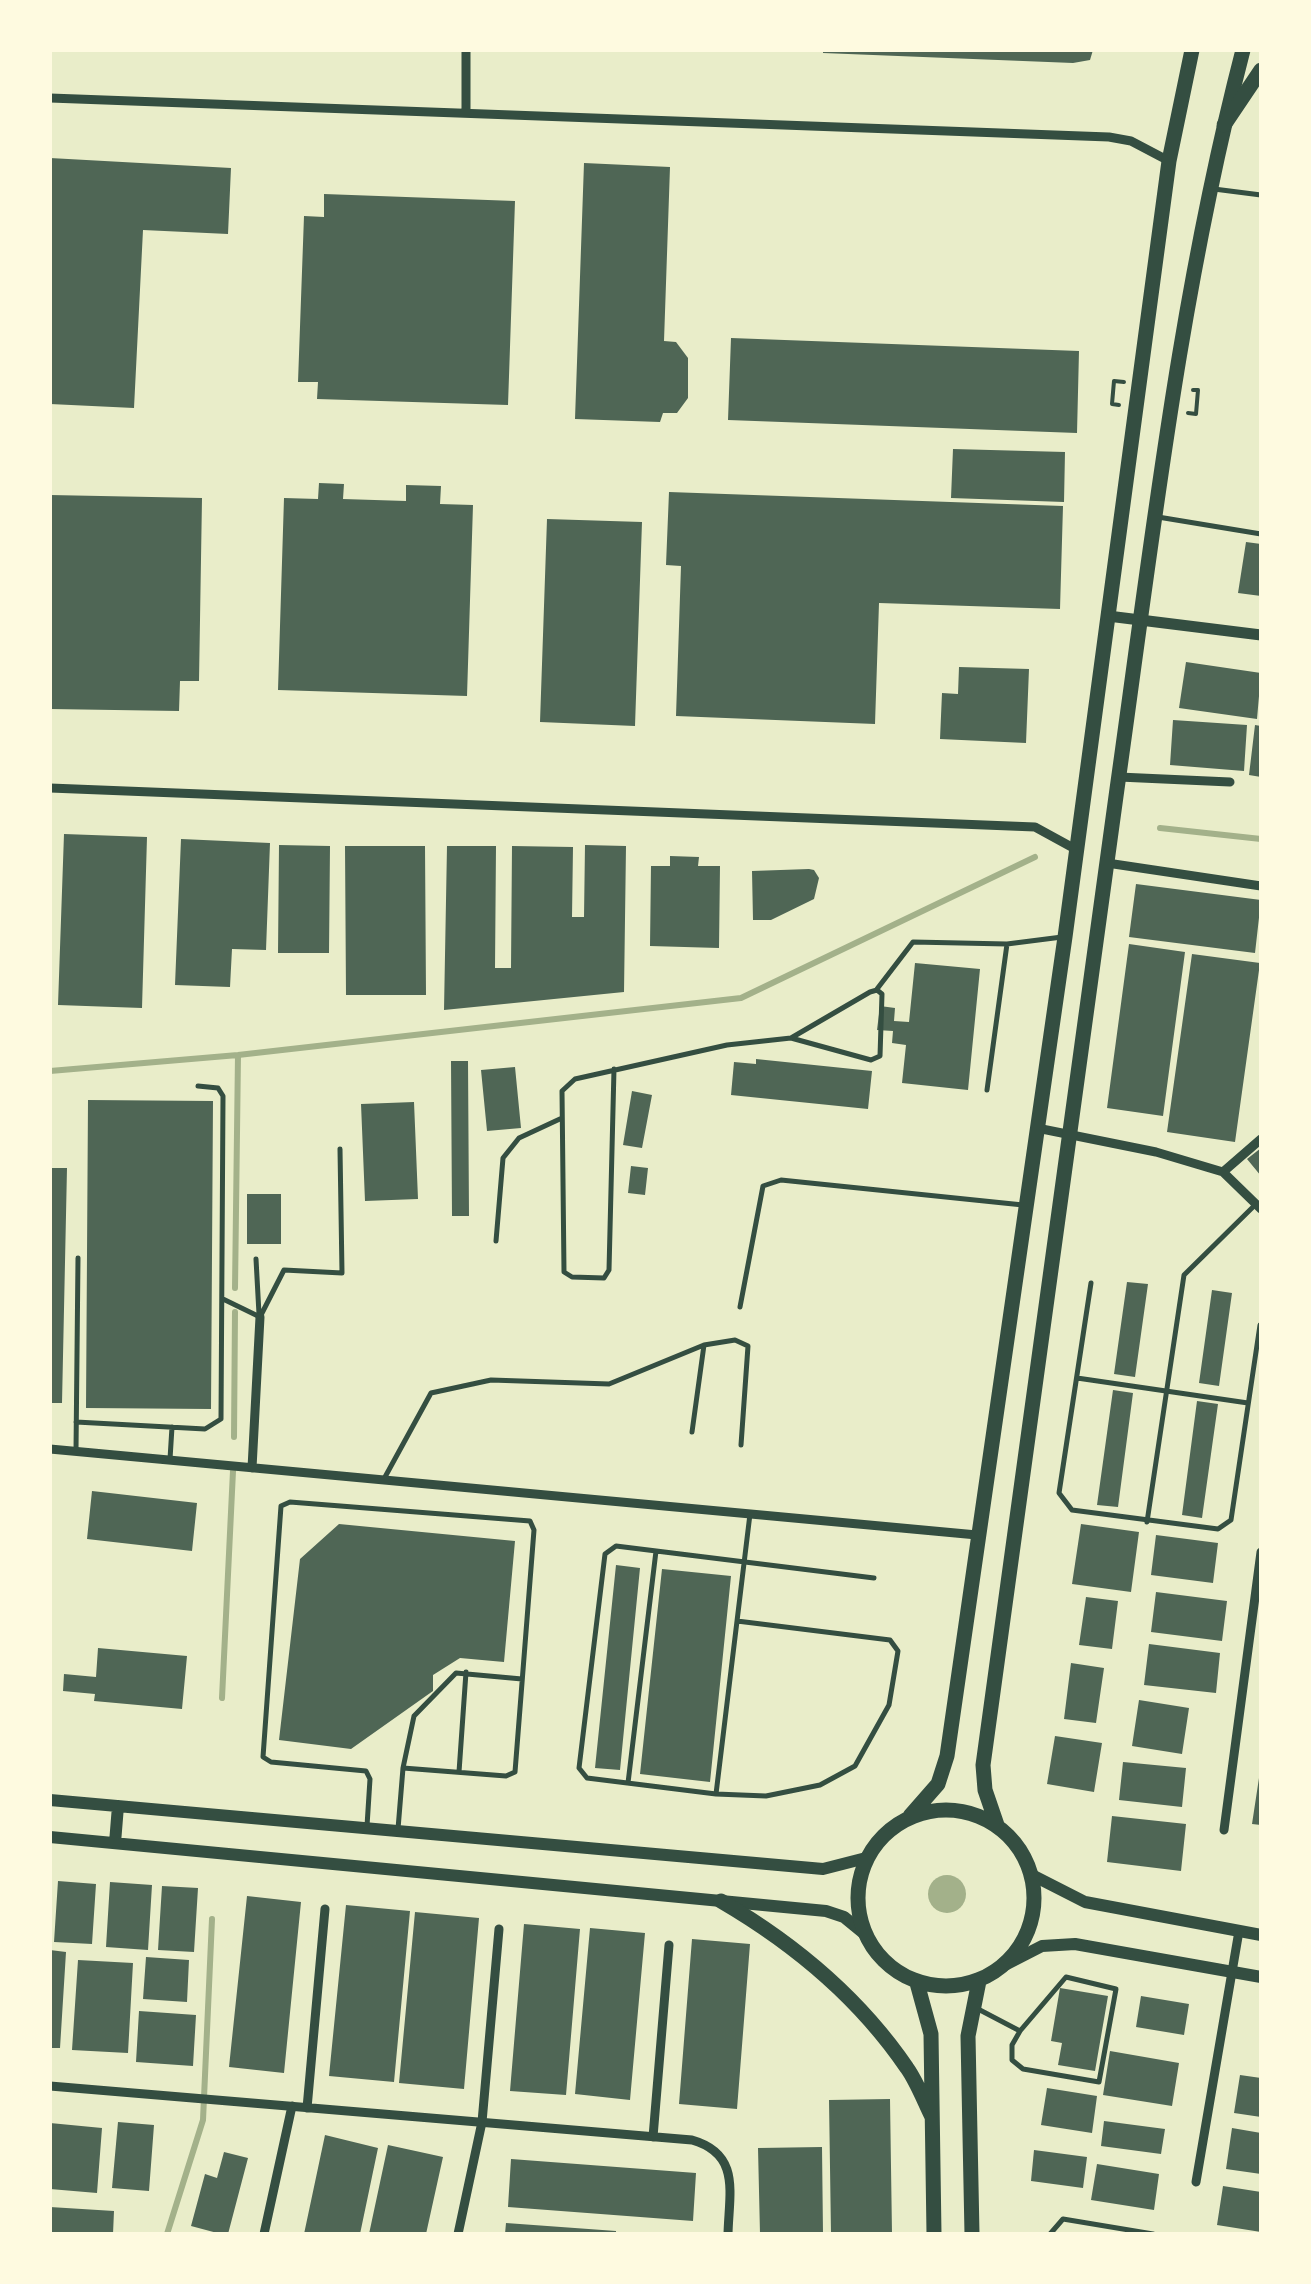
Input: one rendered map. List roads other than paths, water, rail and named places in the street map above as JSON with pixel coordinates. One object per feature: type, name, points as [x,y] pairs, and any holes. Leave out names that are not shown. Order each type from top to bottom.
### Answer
[{"type":"main road","points":[[1192,50],[1169,161],[1065,937],[947,1756],[938,1784],[910,1816],[884,1833],[866,1858],[858,1888],[858,1916],[866,1935],[890,1968],[917,1983],[949,1988],[979,1981],[1042,1946],[1075,1944],[1261,1977]]},
{"type":"main road","points":[[996,1824],[985,1790],[984,1765],[1155,516],[1208,188],[1244,50]]},
{"type":"main road","points":[[1224,125],[1256,90],[1261,70]]},
{"type":"main road","points":[[50,1800],[822,1870],[866,1858]]},
{"type":"main road","points":[[115,1843],[118,1806]]},
{"type":"main road","points":[[910,1816],[938,1809],[968,1811],[996,1824],[1018,1846],[1032,1875],[1034,1910],[1024,1940],[1005,1964]]},
{"type":"main road","points":[[50,1837],[826,1911],[844,1917],[866,1935]]},
{"type":"main road","points":[[1032,1875],[1085,1902],[1261,1935]]},
{"type":"main road","points":[[721,1901],[767,1928],[850,1998],[909,2070],[932,2117]]},
{"type":"main road","points":[[972,2234],[968,2036],[979,1981]]},
{"type":"main road","points":[[917,1983],[931,2034],[934,2234]]},
{"type":"street","points":[[466,50],[466,113]]},
{"type":"street","points":[[50,98],[1108,137],[1131,141],[1169,161]]},
{"type":"street","points":[[1108,616],[1261,635]]},
{"type":"street","points":[[1119,777],[1230,782]]},
{"type":"street","points":[[50,788],[1035,827],[1077,850]]},
{"type":"street","points":[[1107,863],[1261,886]]},
{"type":"street","points":[[1037,1128],[1156,1152],[1223,1172],[1258,1206]]},
{"type":"street","points":[[1223,1172],[1261,1139]]},
{"type":"street","points":[[252,1468],[260,1317]]},
{"type":"street","points":[[50,1449],[977,1536]]},
{"type":"street","points":[[1224,1830],[1261,1552]]},
{"type":"street","points":[[307,2108],[324,1910]]},
{"type":"street","points":[[458,2234],[482,2122],[499,1930]]},
{"type":"street","points":[[1196,2182],[1240,1931]]},
{"type":"street","points":[[653,2137],[668,1945]]},
{"type":"street","points":[[50,2086],[692,2140],[710,2145],[724,2160],[729,2176],[728,2234]]},
{"type":"street","points":[[264,2234],[292,2106]]},
{"type":"lane","points":[[1208,188],[1261,195]]},
{"type":"lane","points":[[1155,516],[1261,534]]},
{"type":"lane","points":[[791,1038],[877,990],[913,942],[1006,944],[1065,937]]},
{"type":"lane","points":[[986,1090],[1006,944]]},
{"type":"lane","points":[[614,1070],[609,1270],[604,1278],[572,1277],[564,1272],[562,1090],[575,1080],[614,1070],[727,1045],[791,1038],[870,1060],[880,1056],[884,1000],[877,990]]},
{"type":"lane","points":[[76,1422],[205,1429],[222,1419],[223,1096],[218,1088],[198,1086]]},
{"type":"lane","points":[[496,1242],[503,1158],[519,1138],[562,1118]]},
{"type":"lane","points":[[260,1317],[284,1270],[342,1272],[340,1149]]},
{"type":"lane","points":[[740,1307],[763,1186],[781,1180],[1026,1206]]},
{"type":"lane","points":[[1147,1522],[1184,1274],[1258,1206]]},
{"type":"lane","points":[[76,1452],[78,1258]]},
{"type":"lane","points":[[256,1259],[260,1317]]},
{"type":"lane","points":[[1091,1282],[1059,1493],[1072,1510],[1218,1529],[1231,1520],[1260,1325]]},
{"type":"lane","points":[[223,1299],[260,1317]]},
{"type":"lane","points":[[383,1480],[431,1393],[491,1380],[610,1384],[704,1345],[735,1340],[748,1346],[742,1446]]},
{"type":"lane","points":[[692,1432],[704,1345]]},
{"type":"lane","points":[[1076,1378],[1248,1403]]},
{"type":"lane","points":[[170,1460],[172,1427]]},
{"type":"lane","points":[[367,1829],[370,1780],[366,1771],[271,1762],[263,1757],[281,1506],[290,1502],[530,1521],[534,1530],[515,1772],[506,1776],[403,1768]]},
{"type":"lane","points":[[716,1794],[750,1514]]},
{"type":"lane","points":[[737,1621],[890,1640],[898,1651],[888,1705],[855,1766],[820,1785],[766,1796],[716,1794],[587,1778],[579,1768],[605,1554],[616,1546],[874,1578]]},
{"type":"lane","points":[[628,1784],[656,1551]]},
{"type":"lane","points":[[398,1832],[403,1768],[414,1716],[456,1672],[522,1678]]},
{"type":"lane","points":[[459,1772],[466,1672]]},
{"type":"lane","points":[[1066,1977],[1116,1988],[1099,2082],[1023,2069],[1012,2060],[1012,2045],[1020,2031],[1066,1977]]},
{"type":"lane","points":[[972,2006],[1020,2031]]},
{"type":"lane","points":[[1050,2234],[1063,2219],[1153,2234]]},
{"type":"waterway","points":[[1160,828],[1261,839]]},
{"type":"waterway","points":[[50,1071],[238,1055],[741,998],[1035,857]]},
{"type":"waterway","points":[[235,1288],[238,1055]]},
{"type":"waterway","points":[[234,1437],[235,1312]]},
{"type":"waterway","points":[[222,1698],[233,1471]]},
{"type":"waterway","points":[[167,2234],[203,2120],[212,1919]]}]
